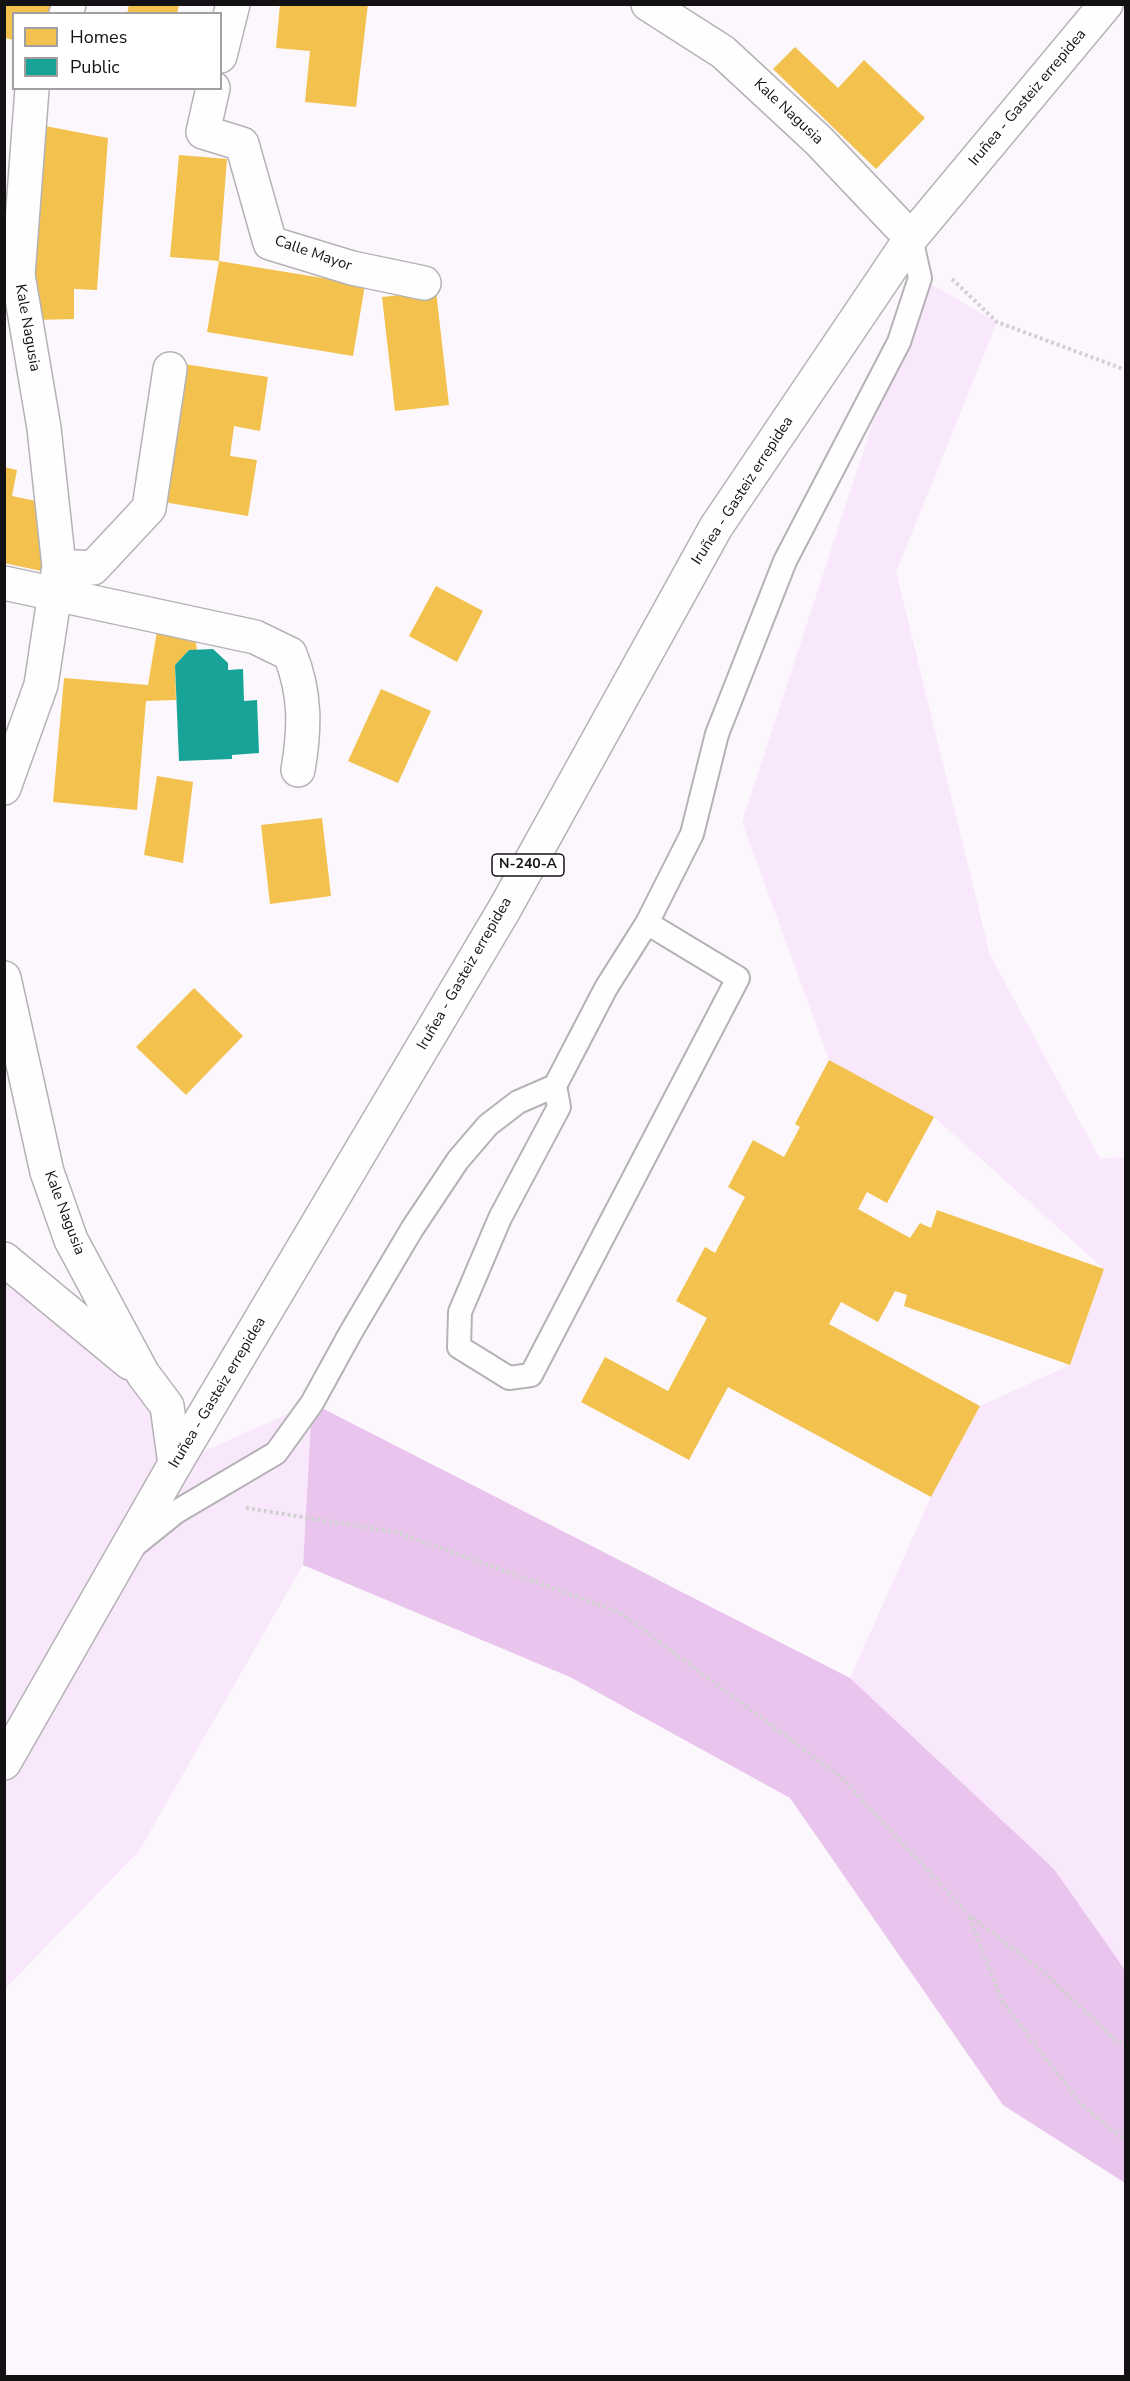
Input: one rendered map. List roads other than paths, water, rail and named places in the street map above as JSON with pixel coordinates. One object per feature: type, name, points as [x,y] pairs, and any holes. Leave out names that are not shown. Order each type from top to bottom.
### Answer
[{"type":"main road","points":[[222,48],[233,4]]},
{"type":"main road","name":"Kale Nagusia","points":[[648,4],[723,52],[819,141],[911,238]]},
{"type":"main road","name":"Iruñea - Gasteiz errepidea","points":[[4,1763],[175,1464],[504,910],[716,527],[911,238],[1106,4]]},
{"type":"main road","points":[[4,135],[32,90]]},
{"type":"main road","name":"Kale Nagusia","points":[[4,788],[41,685],[57,580],[44,428],[18,275],[33,90]]},
{"type":"main road","name":"Calle Mayor","points":[[212,90],[202,132],[242,144],[270,243],[352,268],[424,284]]},
{"type":"main road","points":[[4,583],[57,580],[93,568],[149,508],[170,369]]},
{"type":"main road","points":[[57,580],[255,637],[290,654],[299,677],[304,731],[298,771]]},
{"type":"main road","name":"Kale Nagusia","points":[[4,978],[47,1172],[67,1230],[143,1374],[167,1406],[175,1464]]},
{"type":"main road","points":[[4,1259],[143,1374]]},
{"type":"lane","points":[[647,923],[738,978],[531,1375],[509,1378],[459,1347],[460,1312],[500,1218],[559,1107],[555,1086],[606,988],[647,923],[692,834],[717,734],[785,561],[899,342],[920,278],[911,238]]},
{"type":"lane","points":[[124,1554],[176,1512],[217,1490],[244,1470],[276,1453],[312,1402],[412,1229],[458,1160],[488,1125],[518,1102],[555,1086]]}]
